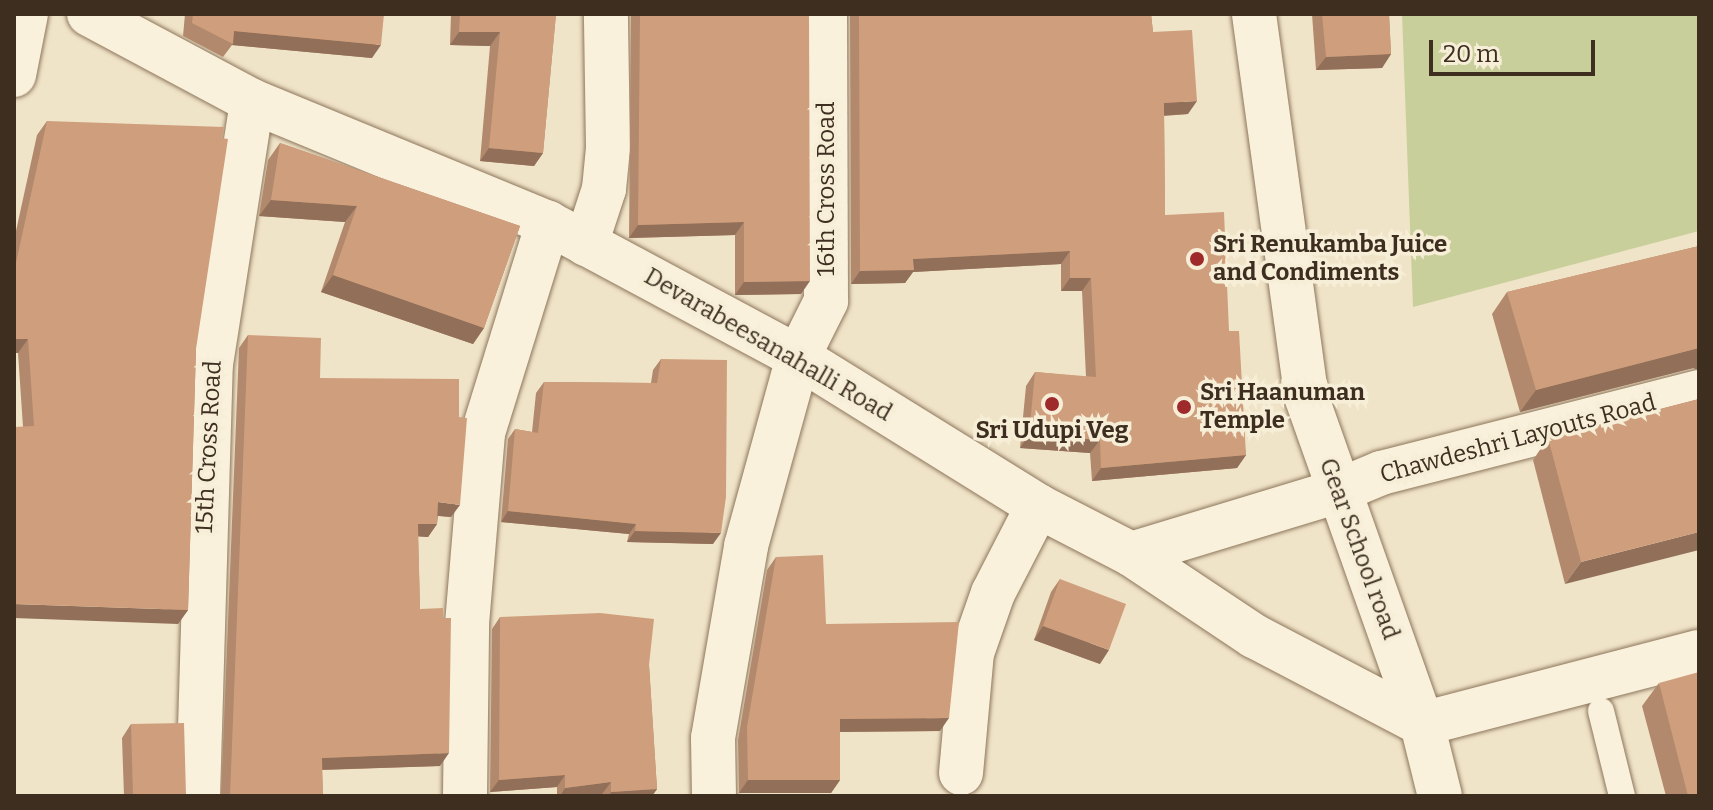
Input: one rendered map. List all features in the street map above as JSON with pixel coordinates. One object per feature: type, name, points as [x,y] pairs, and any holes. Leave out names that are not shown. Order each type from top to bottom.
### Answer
[{"type":"street","points":[[14,75],[26,14]]},
{"type":"street","name":"Devarabeesanahalli Road","points":[[89,14],[252,101],[548,223],[798,357],[1038,506],[1131,554],[1254,636],[1422,724]]},
{"type":"street","points":[[586,244],[604,189],[608,148],[606,14]]},
{"type":"street","name":"16th Cross Road","points":[[714,796],[713,738],[746,546],[798,357],[826,301],[825,14]]},
{"type":"street","name":"Gear School road","points":[[1254,14],[1306,396],[1422,724],[1440,796]]},
{"type":"street","name":"15th Cross Road","points":[[198,796],[211,364],[252,101]]},
{"type":"street","points":[[465,796],[467,624],[483,433],[548,223]]},
{"type":"street","name":"Chawdeshri Layouts Road","points":[[1131,554],[1338,491],[1381,473],[1699,392]]},
{"type":"street","points":[[961,773],[972,653],[993,593],[1038,506]]},
{"type":"street","points":[[1422,724],[1699,652]]},
{"type":"lane","points":[[1601,711],[1622,796]]},
{"type":"green space","points":[[1402,14],[1699,14],[1699,231],[1413,307]]},
{"type":"building","points":[[193,14],[384,14],[381,45],[234,31],[233,44],[192,23]]},
{"type":"building","points":[[460,14],[556,14],[543,153],[489,148],[500,32],[459,32]]},
{"type":"building","points":[[640,14],[809,14],[810,281],[744,282],[744,222],[638,225]]},
{"type":"building","points":[[859,14],[1151,14],[1153,32],[1192,30],[1197,101],[1164,103],[1165,215],[1224,212],[1229,331],[1239,331],[1246,455],[1101,468],[1100,440],[1029,435],[1035,372],[1096,377],[1091,278],[1070,278],[1070,251],[913,259],[914,270],[860,271]]},
{"type":"building","points":[[1322,14],[1389,14],[1391,54],[1326,57]]},
{"type":"building","points":[[47,121],[224,127],[222,138],[228,139],[196,349],[188,610],[14,604],[14,427],[34,426],[28,339],[14,339],[14,272]]},
{"type":"building","points":[[280,143],[520,226],[484,328],[333,275],[357,206],[271,200]]},
{"type":"building","points":[[1699,246],[1699,348],[1536,390],[1507,292]]},
{"type":"building","points":[[248,335],[321,338],[320,378],[459,379],[459,417],[467,418],[460,505],[438,502],[437,524],[418,524],[420,609],[443,608],[443,618],[451,618],[449,753],[322,758],[323,796],[230,796]]},
{"type":"building","points":[[661,359],[727,360],[726,497],[721,533],[635,531],[636,524],[508,511],[515,429],[538,433],[544,382],[657,383]]},
{"type":"building","points":[[1699,399],[1699,532],[1581,562],[1548,438]]},
{"type":"building","points":[[823,555],[826,624],[959,622],[949,718],[840,719],[840,780],[748,780],[747,727],[776,557]]},
{"type":"building","points":[[1060,579],[1126,604],[1109,650],[1043,626]]},
{"type":"building","points":[[600,613],[654,619],[649,665],[657,789],[611,792],[611,782],[565,788],[565,775],[499,780],[500,617]]},
{"type":"building","points":[[1699,672],[1699,796],[1688,796],[1659,683]]},
{"type":"building","points":[[184,723],[186,795],[133,796],[131,724]]},
{"type":"place","name":"Sri Renukamba Juice and Condiments","points":[[1197,259]]},
{"type":"place","name":"Sri Udupi Veg","points":[[1052,404]]},
{"type":"place","name":"Sri Haanuman Temple","points":[[1184,407]]}]
